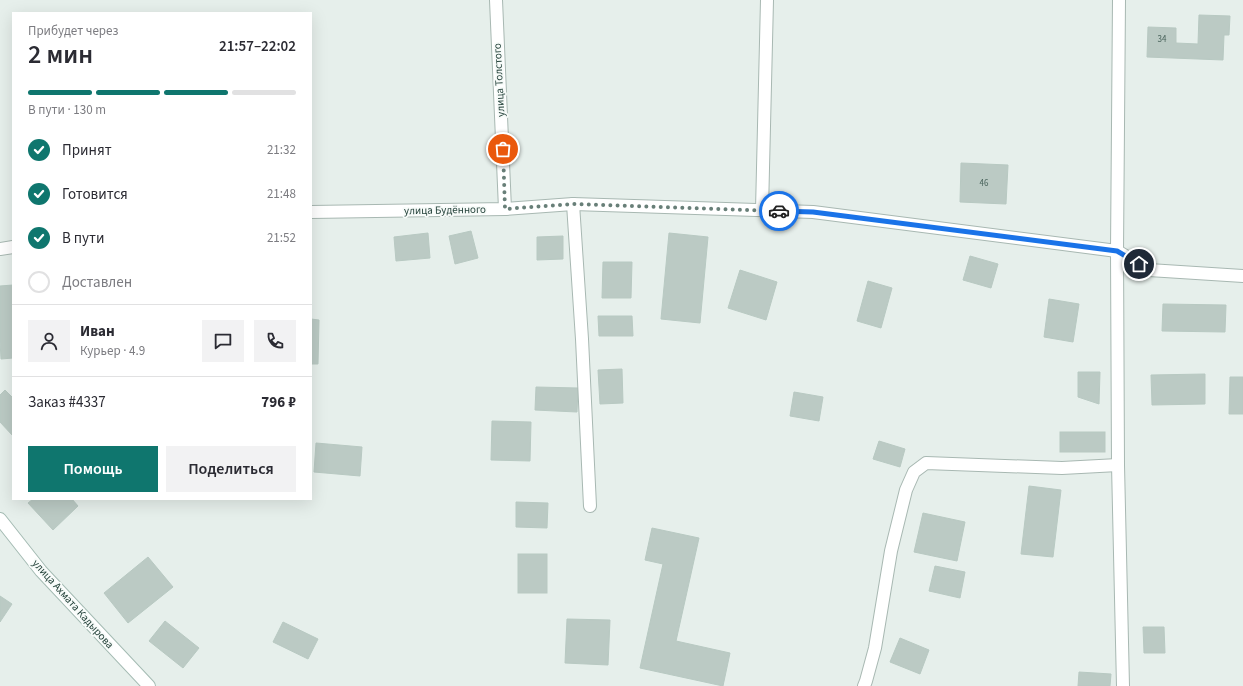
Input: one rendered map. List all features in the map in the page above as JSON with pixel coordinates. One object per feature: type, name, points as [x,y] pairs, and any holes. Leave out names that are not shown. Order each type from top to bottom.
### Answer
[{"type":"street","name":"улица Толстого","points":[[496,0],[505,209]]},
{"type":"street","points":[[762,210],[767,0]]},
{"type":"street","points":[[1119,0],[1117,251],[1118,465],[1123,686]]},
{"type":"street","name":"улица Будённого","points":[[312,212],[505,209],[573,204],[813,212],[1117,251],[1149,270],[1243,276]]},
{"type":"street","points":[[573,204],[582,339],[590,506]]},
{"type":"street","points":[[0,249],[12,248]]},
{"type":"street","points":[[864,686],[875,648],[891,551],[906,490],[914,472],[926,463],[1062,468],[1118,465]]},
{"type":"street","name":"улица Ахмата Кадырова","points":[[0,519],[41,571],[149,686]]},
{"type":"building","points":[[1199,15],[1230,16],[1229,35],[1224,35],[1223,60],[1147,57],[1148,27],[1176,28],[1176,43],[1198,44]]},
{"type":"building","points":[[961,163],[1008,165],[1006,204],[960,202]]},
{"type":"building","points":[[471,231],[478,258],[455,264],[449,236]]},
{"type":"building","points":[[428,233],[430,258],[396,261],[394,237]]},
{"type":"building","points":[[669,233],[708,237],[700,323],[661,319]]},
{"type":"building","points":[[563,236],[563,259],[537,260],[537,237]]},
{"type":"building","points":[[970,256],[998,264],[991,288],[963,280]]},
{"type":"building","points":[[603,262],[632,262],[631,298],[602,298]]},
{"type":"building","points":[[740,270],[777,282],[766,320],[728,308]]},
{"type":"building","points":[[868,281],[892,288],[881,328],[857,321]]},
{"type":"building","points":[[12,285],[12,358],[1,359],[0,286]]},
{"type":"building","points":[[1049,299],[1079,304],[1073,342],[1044,337]]},
{"type":"building","points":[[1163,304],[1226,305],[1225,332],[1162,331]]},
{"type":"building","points":[[598,316],[632,316],[633,336],[599,336]]},
{"type":"building","points":[[312,319],[319,320],[318,364],[312,364]]},
{"type":"building","points":[[622,369],[623,403],[600,404],[598,370]]},
{"type":"building","points":[[1078,372],[1100,372],[1099,404],[1078,397]]},
{"type":"building","points":[[1205,374],[1205,404],[1152,405],[1151,375]]},
{"type":"building","points":[[1230,377],[1243,377],[1243,414],[1229,414]]},
{"type":"building","points":[[536,387],[578,388],[577,412],[535,410]]},
{"type":"building","points":[[5,390],[12,397],[12,435],[0,422],[0,395]]},
{"type":"building","points":[[794,392],[823,397],[819,421],[790,416]]},
{"type":"building","points":[[492,421],[531,422],[530,461],[491,460]]},
{"type":"building","points":[[1060,432],[1105,432],[1105,452],[1060,452]]},
{"type":"building","points":[[879,441],[905,449],[900,467],[873,459]]},
{"type":"building","points":[[316,443],[362,447],[360,476],[314,472]]},
{"type":"building","points":[[1029,486],[1061,490],[1053,557],[1021,554]]},
{"type":"building","points":[[32,500],[73,500],[78,506],[53,530],[28,503]]},
{"type":"building","points":[[516,502],[548,503],[547,528],[516,527]]},
{"type":"building","points":[[923,513],[965,522],[957,561],[914,552]]},
{"type":"building","points":[[652,528],[699,538],[676,641],[730,653],[723,686],[640,668],[663,564],[645,560]]},
{"type":"building","points":[[518,554],[547,554],[547,593],[518,593]]},
{"type":"building","points":[[148,557],[173,587],[128,623],[104,593]]},
{"type":"building","points":[[935,566],[965,572],[960,598],[929,591]]},
{"type":"building","points":[[0,596],[12,604],[0,622]]},
{"type":"building","points":[[567,619],[610,620],[608,665],[565,663]]},
{"type":"building","points":[[165,621],[199,648],[183,668],[149,641]]},
{"type":"building","points":[[283,622],[318,639],[308,659],[273,642]]},
{"type":"building","points":[[1143,627],[1164,627],[1165,653],[1144,653]]},
{"type":"building","points":[[900,638],[929,650],[920,674],[890,662]]},
{"type":"building","points":[[1079,672],[1111,674],[1110,686],[1078,686]]},
{"type":"way so far","points":[[503,149],[505,209],[573,204],[779,211]]},
{"type":"route","points":[[779,211],[813,212],[1117,251],[1139,264]]}]
